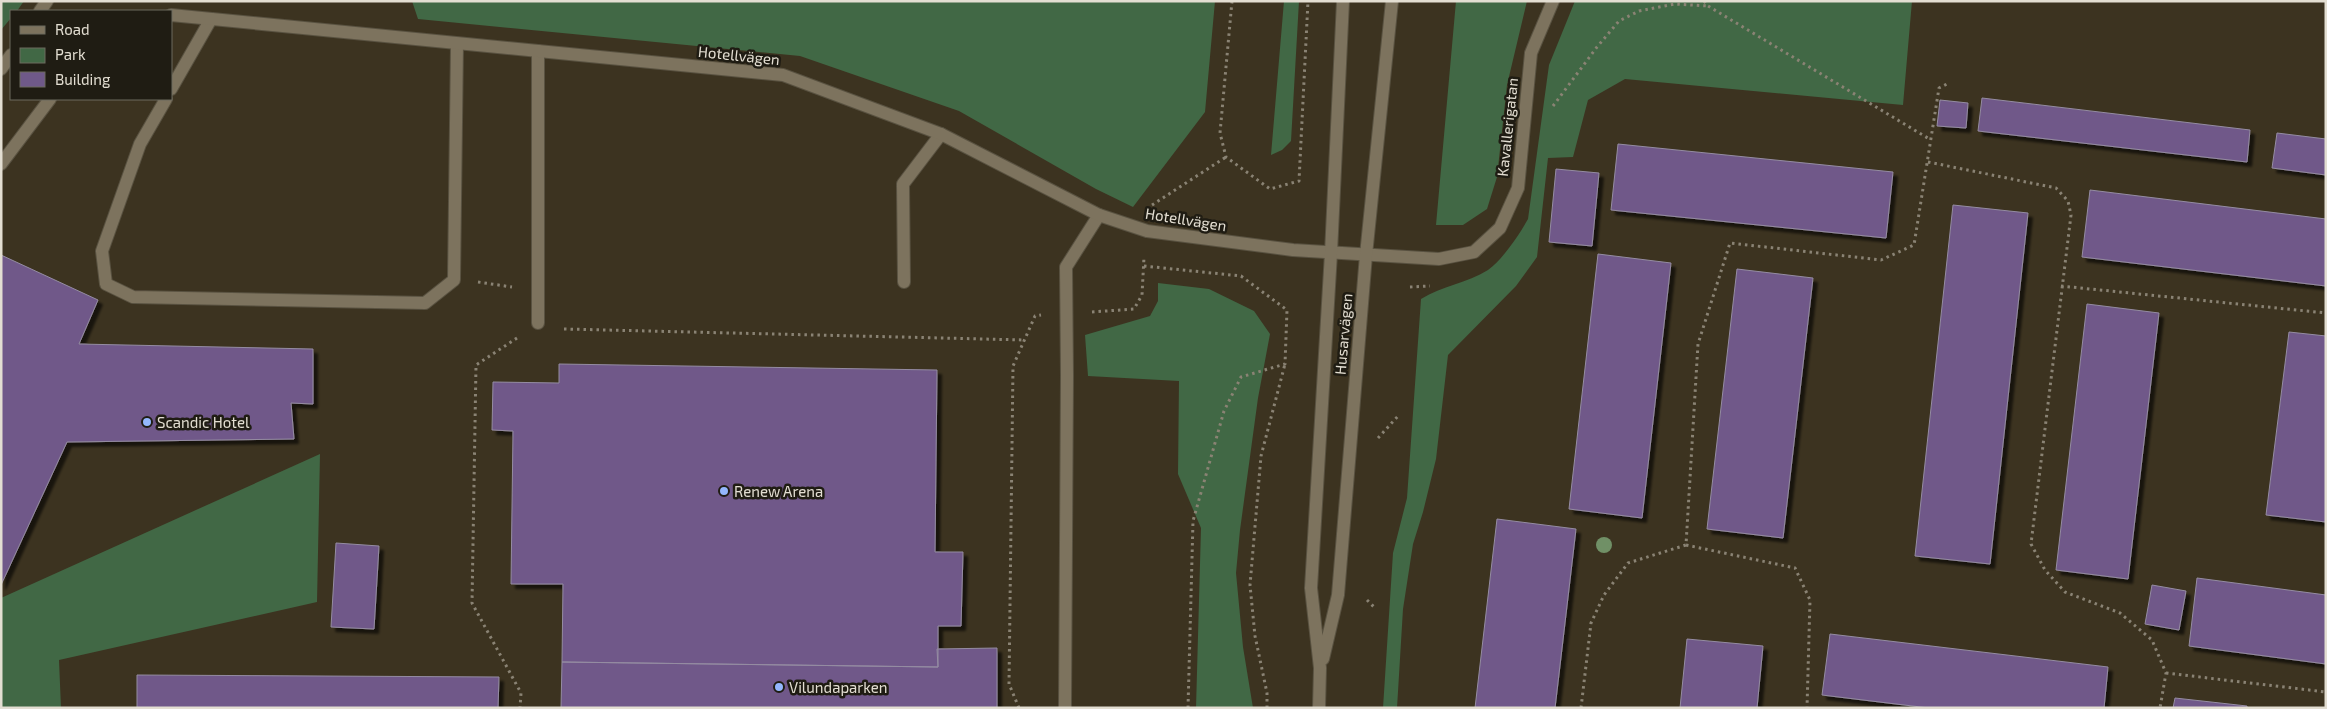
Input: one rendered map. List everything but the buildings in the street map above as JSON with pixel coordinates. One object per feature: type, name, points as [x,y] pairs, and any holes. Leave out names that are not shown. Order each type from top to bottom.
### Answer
[{"type":"street","name":"Husarvägen","points":[[1319,708],[1320,668],[1311,588],[1331,252],[1343,1]]},
{"type":"street","name":"Husarvägen","points":[[1320,668],[1338,595],[1366,255],[1392,1]]},
{"type":"street","name":"Kavallerigatan","points":[[1331,252],[1438,259],[1474,252],[1500,228],[1518,188],[1531,53],[1553,1]]},
{"type":"street","name":"Hotellvägen","points":[[172,15],[783,75],[941,134],[1099,215],[1147,231],[1293,250],[1331,252]]},
{"type":"street","points":[[172,87],[212,19]]},
{"type":"street","points":[[165,100],[140,144],[102,251],[106,284],[133,297],[425,303],[454,280],[457,44]]},
{"type":"street","points":[[538,51],[538,323]]},
{"type":"street","points":[[1,69],[10,56]]},
{"type":"street","points":[[1,164],[49,100]]},
{"type":"street","points":[[904,282],[903,184],[941,134]]},
{"type":"street","points":[[1065,708],[1066,267],[1099,215]]},
{"type":"path","points":[[1232,1],[1220,133],[1226,157],[1270,190],[1299,181],[1308,1]]},
{"type":"path","points":[[1704,1],[1708,6],[1931,140]]},
{"type":"path","points":[[1548,113],[1597,47],[1620,21],[1639,11],[1675,4],[1708,6]]},
{"type":"path","points":[[1686,544],[1698,344],[1730,243],[1881,260],[1914,245],[1940,88],[1947,84]]},
{"type":"path","points":[[1019,708],[1009,684],[1013,366],[1035,316],[1066,311],[1103,312],[1134,309],[1142,295],[1149,207],[1226,157]]},
{"type":"path","points":[[1928,162],[2056,188],[2068,201],[2071,215],[2031,544],[2045,570],[2064,592],[2120,613],[2152,640],[2166,673],[2160,708]]},
{"type":"path","points":[[1143,266],[1241,276],[1287,310],[1285,364],[1262,456],[1250,584],[1255,636],[1267,694],[1267,708]]},
{"type":"path","points":[[1410,287],[1426,288],[1434,285]]},
{"type":"path","points":[[2061,286],[2326,313]]},
{"type":"path","points":[[520,708],[520,694],[472,603],[476,365],[538,323],[555,328],[1025,340]]},
{"type":"path","points":[[1188,708],[1193,521],[1224,411],[1241,377],[1285,364]]},
{"type":"path","points":[[1376,441],[1400,415]]},
{"type":"path","points":[[1581,708],[1591,623],[1604,595],[1628,563],[1686,544],[1795,568],[1810,600],[1807,708]]},
{"type":"path","points":[[1367,600],[1376,610]]},
{"type":"path","points":[[2166,673],[2326,692]]},
{"type":"green space","points":[[1,1],[24,1],[18,10],[10,10],[10,19],[1,30]]},
{"type":"green space","points":[[412,1],[1215,1],[1205,112],[1133,207],[1096,189],[959,111],[800,56],[418,19]]},
{"type":"green space","points":[[1284,1],[1299,1],[1291,141],[1282,150],[1271,155]]},
{"type":"green space","points":[[1456,1],[1527,1],[1507,85],[1497,177],[1487,209],[1463,225],[1436,225]]},
{"type":"green space","points":[[1575,1],[1912,1],[1903,105],[1625,79],[1588,100],[1573,157],[1548,158],[1537,257],[1516,286],[1448,355],[1436,459],[1413,544],[1403,609],[1397,708],[1383,708],[1393,553],[1407,498],[1421,299],[1488,270],[1505,253],[1528,219],[1549,65]]},
{"type":"green space","points":[[1158,283],[1209,289],[1254,311],[1270,334],[1258,398],[1236,573],[1243,647],[1253,708],[1196,708],[1201,528],[1178,474],[1179,381],[1088,376],[1085,335],[1150,316],[1158,301]]},
{"type":"green space","points":[[320,454],[317,602],[59,660],[61,708],[1,708],[1,598]]},
{"type":"place","name":"Scandic Hotel","points":[[147,422]]},
{"type":"place","name":"Renew Arena","points":[[724,491]]},
{"type":"place","name":"Vilundaparken","points":[[779,687]]}]
